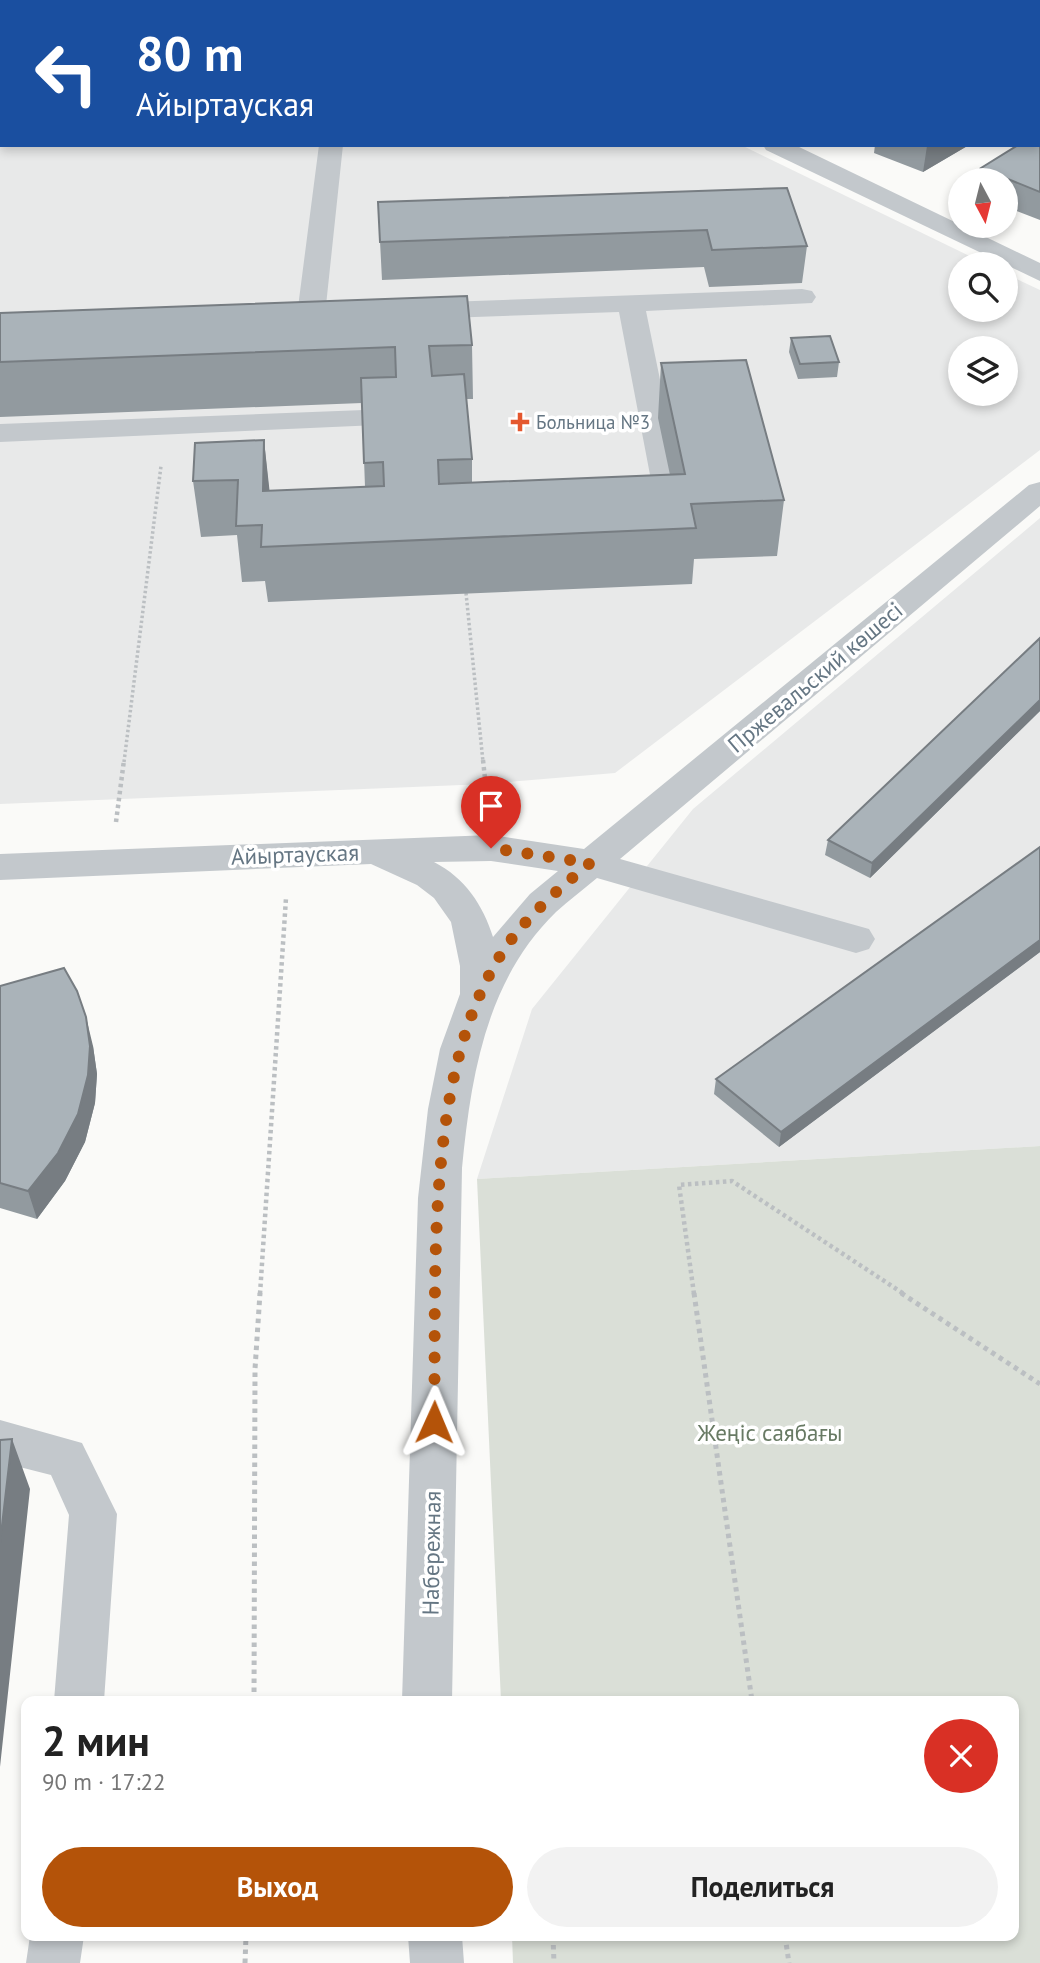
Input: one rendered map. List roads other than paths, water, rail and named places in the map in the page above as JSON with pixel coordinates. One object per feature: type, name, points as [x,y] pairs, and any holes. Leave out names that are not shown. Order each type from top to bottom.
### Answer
[{"type":"street","points":[[331,147],[298,316],[339,314]]},
{"type":"street","points":[[779,147],[1040,272]]},
{"type":"street","points":[[394,312],[802,297]]},
{"type":"street","points":[[631,303],[674,522]]},
{"type":"street","points":[[0,433],[390,418]]},
{"type":"street","name":"Пржевальский көшесі","points":[[590,863],[1040,491]]},
{"type":"street","name":"Айыртауская","points":[[0,867],[491,848],[590,863],[856,939]]},
{"type":"street","points":[[372,852],[405,862],[430,875],[466,912],[475,932],[480,957],[479,995]]},
{"type":"street","name":"Набережная","points":[[428,1696],[440,1185],[445,1121],[460,1055],[479,995],[493,967],[543,903],[590,863]]},
{"type":"street","points":[[0,1441],[66,1458],[93,1514],[79,1696]]},
{"type":"street","points":[[53,1963],[56,1941]]},
{"type":"street","points":[[435,1941],[436,1963]]},
{"type":"place","name":"Больница №3","points":[[520,422]]},
{"type":"park label","name":"Жеңіс саябағы","points":[[770,1432]]}]
